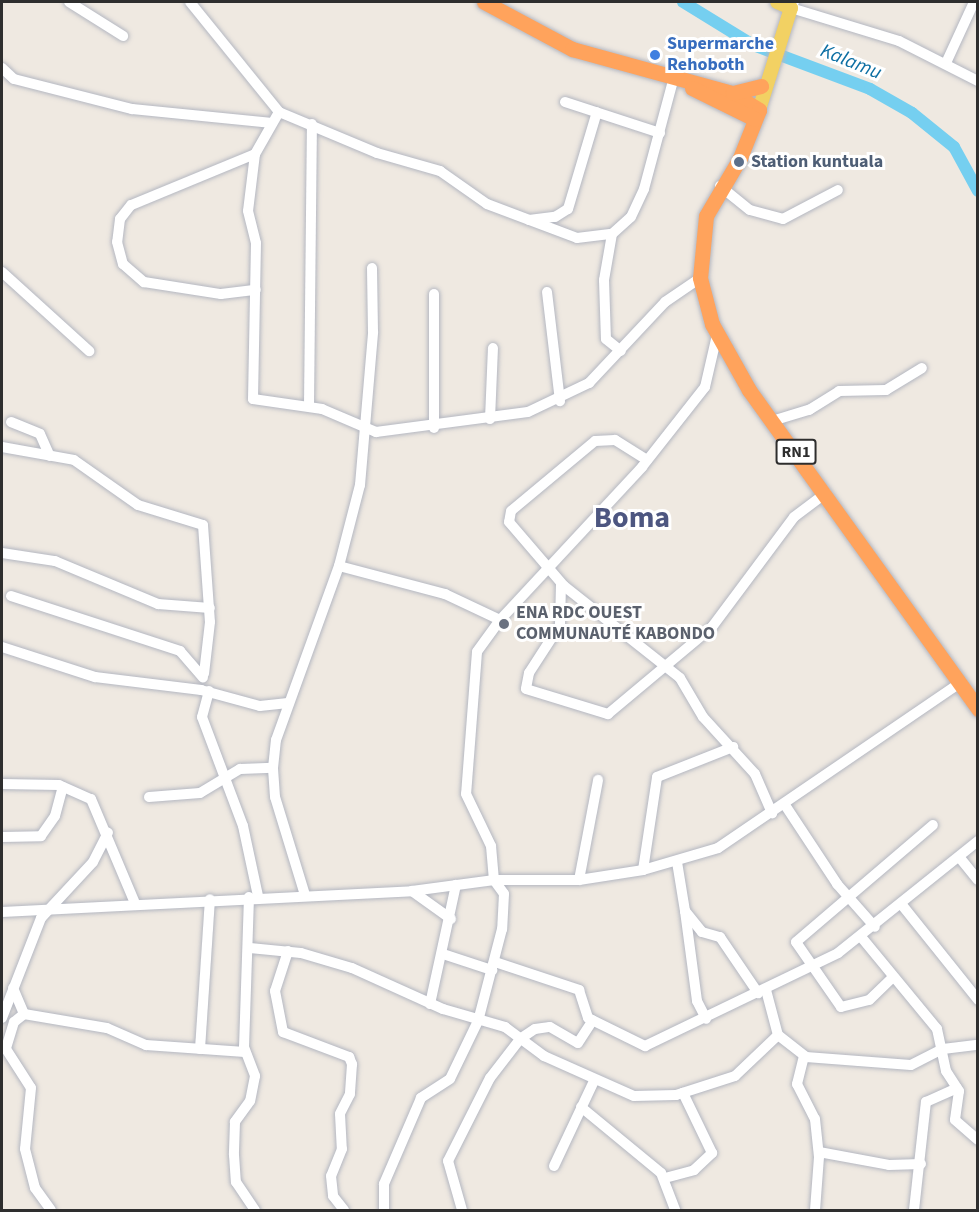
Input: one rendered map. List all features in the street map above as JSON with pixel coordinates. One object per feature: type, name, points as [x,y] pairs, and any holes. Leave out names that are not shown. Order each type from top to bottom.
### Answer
[{"type":"highway","points":[[484,2],[572,49],[680,83],[732,93],[753,112]]},
{"type":"highway","points":[[732,93],[767,77]]},
{"type":"highway","points":[[680,83],[731,111],[753,112]]},
{"type":"highway","points":[[731,111],[741,135]]},
{"type":"highway","name":"RN1","points":[[729,171],[741,135],[753,112]]},
{"type":"highway","name":"RN1","points":[[753,112],[729,171],[706,216],[700,278],[717,335],[730,359],[772,421],[978,709]]},
{"type":"main road","points":[[753,112],[793,5],[777,2]]},
{"type":"street","points":[[69,2],[123,36]]},
{"type":"street","points":[[190,2],[279,112],[377,153],[440,171],[477,199],[526,220],[577,238],[612,234]]},
{"type":"street","points":[[946,63],[974,2]]},
{"type":"street","points":[[793,5],[843,20],[946,63],[978,81]]},
{"type":"street","points":[[2,68],[14,79],[132,109],[272,123]]},
{"type":"street","points":[[621,351],[606,339],[604,280],[612,234],[638,203],[660,133],[680,83]]},
{"type":"street","points":[[565,102],[660,133]]},
{"type":"street","points":[[279,112],[255,154],[248,211],[256,243],[251,397],[309,405],[367,431],[434,428],[490,419],[560,401],[589,383],[665,302],[700,278]]},
{"type":"street","points":[[526,220],[555,218],[568,209],[597,112]]},
{"type":"street","points":[[309,405],[312,124]]},
{"type":"street","points":[[255,154],[130,205],[120,219],[117,242],[123,264],[144,282],[221,294],[256,290]]},
{"type":"street","points":[[720,186],[750,210],[783,219],[838,190]]},
{"type":"street","points":[[305,895],[275,797],[273,768],[288,703],[339,566],[360,485],[367,431],[372,268]]},
{"type":"street","points":[[2,272],[89,351]]},
{"type":"street","points":[[547,292],[560,401]]},
{"type":"street","points":[[434,294],[434,428]]},
{"type":"street","points":[[384,1210],[384,1184],[421,1098],[450,1079],[478,1021],[494,966],[504,898],[494,879],[491,846],[466,795],[477,652],[500,620],[647,460],[705,387],[714,365],[717,335]]},
{"type":"street","points":[[490,419],[493,348]]},
{"type":"street","points":[[714,365],[730,359]]},
{"type":"street","points":[[772,421],[810,410],[838,391],[898,386],[922,368]]},
{"type":"street","points":[[11,422],[40,434],[50,456]]},
{"type":"street","points":[[647,460],[615,440],[595,441],[511,511],[509,522],[561,584],[668,667],[703,717],[733,747],[755,774],[772,813]]},
{"type":"street","points":[[2,447],[78,462],[138,505],[203,525],[210,608],[202,717],[243,826],[253,897],[245,1052],[255,1076],[250,1101],[235,1122],[235,1177],[255,1210]]},
{"type":"street","points":[[561,584],[560,625],[529,673],[529,692],[608,714],[668,667],[712,627],[805,505],[826,494]]},
{"type":"street","points":[[2,553],[55,561],[158,604],[210,608]]},
{"type":"street","points":[[339,566],[451,596],[500,620]]},
{"type":"street","points":[[11,596],[180,651],[204,674]]},
{"type":"street","points":[[2,647],[95,677],[205,691],[250,704],[288,703]]},
{"type":"street","points":[[2,912],[210,899],[412,891],[494,879],[579,880],[677,862],[718,848],[785,805],[960,682]]},
{"type":"street","points":[[643,870],[657,777],[733,747]]},
{"type":"street","points":[[149,797],[200,793],[225,782],[240,769],[273,768]]},
{"type":"street","points":[[579,880],[598,780]]},
{"type":"street","points":[[2,784],[63,787],[96,804],[135,903]]},
{"type":"street","points":[[2,837],[41,836],[55,816],[63,787]]},
{"type":"street","points":[[785,805],[850,899],[875,927]]},
{"type":"street","points":[[891,979],[869,1000],[844,1008],[796,942],[850,899],[933,825]]},
{"type":"street","points":[[2,1018],[45,911],[93,862],[108,832]]},
{"type":"street","points":[[443,954],[579,990],[593,1020],[645,1046],[706,1019],[862,938],[978,841]]},
{"type":"street","points":[[960,858],[978,880]]},
{"type":"street","points":[[677,862],[697,1000],[706,1019]]},
{"type":"street","points":[[504,898],[524,881]]},
{"type":"street","points":[[430,1004],[451,920],[456,885]]},
{"type":"street","points":[[412,891],[451,920]]},
{"type":"street","points":[[200,1049],[211,946],[210,899]]},
{"type":"street","points":[[902,905],[978,1000]]},
{"type":"street","points":[[685,911],[702,932],[720,937],[762,991],[778,1035],[804,1056],[911,1065],[943,1049],[978,1045]]},
{"type":"street","points":[[862,938],[891,979],[937,1029],[946,1071],[957,1088],[955,1120],[978,1140]]},
{"type":"street","points":[[250,948],[288,951],[352,968],[430,1004],[505,1028],[594,1081],[634,1096],[683,1093],[743,1072],[778,1035]]},
{"type":"street","points":[[288,951],[275,991],[283,1032],[349,1057],[352,1064],[350,1094],[340,1114],[342,1149],[331,1176],[333,1196],[344,1210]]},
{"type":"street","points":[[13,988],[24,1014]]},
{"type":"street","points":[[51,1210],[35,1188],[26,1149],[31,1088],[4,1047],[14,1022],[24,1014],[107,1028],[146,1045],[245,1052]]},
{"type":"street","points":[[462,1210],[448,1168],[450,1156],[490,1078],[520,1039],[547,1026],[579,1043],[593,1020]]},
{"type":"street","points":[[804,1056],[797,1084],[814,1115],[819,1152],[815,1210]]},
{"type":"street","points":[[554,1166],[594,1081]]},
{"type":"street","points":[[914,1210],[921,1164],[926,1102],[957,1088]]},
{"type":"street","points":[[665,1178],[694,1170],[712,1153],[683,1093]]},
{"type":"street","points":[[581,1107],[665,1178],[675,1210]]},
{"type":"street","points":[[819,1152],[890,1165],[921,1164]]},
{"type":"waterway","name":"Kalamu","points":[[683,2],[753,45],[870,89],[912,113],[954,147],[978,191]]},
{"type":"place","name":"Supermarche Rehoboth","points":[[655,55]]},
{"type":"place","name":"Station kuntuala","points":[[739,162]]},
{"type":"place","name":"ENA RDC OUEST COMMUNAUTÉ KABONDO","points":[[504,624]]},
{"type":"district","name":"Boma","points":[[632,518]]}]
